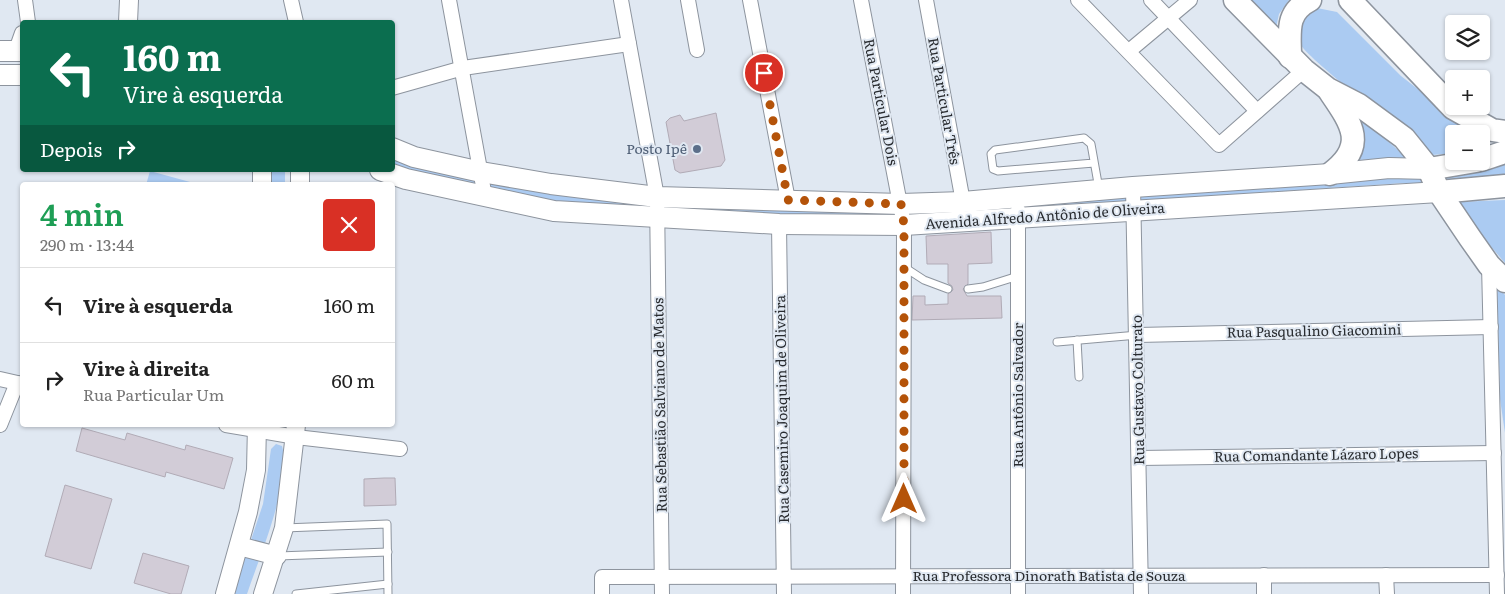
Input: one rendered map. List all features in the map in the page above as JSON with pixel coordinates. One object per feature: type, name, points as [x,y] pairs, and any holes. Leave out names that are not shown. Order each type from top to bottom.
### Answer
[{"type":"main road","points":[[1235,0],[1297,64],[1328,89],[1359,105],[1391,128],[1415,151],[1429,169],[1439,192],[1489,265],[1505,281]]},
{"type":"main road","points":[[1297,64],[1291,19],[1297,8],[1310,0]]},
{"type":"main road","points":[[1350,2],[1453,108],[1492,130],[1505,132]]},
{"type":"main road","points":[[0,75],[20,75]]},
{"type":"main road","points":[[1328,89],[1348,117],[1354,132],[1353,145],[1349,157],[1330,174]]},
{"type":"main road","name":"Avenida Alfredo Antônio de Oliveira","points":[[395,149],[414,157],[481,172],[551,184],[657,196],[901,204],[963,202],[1389,168],[1429,169],[1445,166]]},
{"type":"main road","points":[[1490,157],[1505,152]]},
{"type":"main road","name":"Avenida Alfredo Antônio de Oliveira","points":[[386,172],[406,179],[554,211],[779,224],[904,225],[1439,192],[1505,186]]},
{"type":"street","points":[[25,0],[27,20]]},
{"type":"street","points":[[128,20],[129,0]]},
{"type":"street","points":[[291,0],[296,20]]},
{"type":"street","points":[[449,0],[463,68],[485,197]]},
{"type":"street","name":"Rua Sebastião Salviano de Matos","points":[[621,0],[657,196],[662,594]]},
{"type":"street","points":[[688,0],[697,50]]},
{"type":"street","points":[[750,0],[788,200]]},
{"type":"street","name":"Rua Particular Dois","points":[[861,0],[904,225],[904,594]]},
{"type":"street","name":"Rua Particular Três","points":[[926,0],[963,202]]},
{"type":"street","points":[[1078,0],[1219,145],[1257,111],[1297,64]]},
{"type":"street","points":[[1151,0],[1257,111]]},
{"type":"street","points":[[1129,51],[1190,0]]},
{"type":"street","points":[[395,87],[463,68],[630,44]]},
{"type":"street","name":"Rua Gustavo Colturato","points":[[1134,187],[1142,594]]},
{"type":"street","name":"Rua Antônio Salvador","points":[[1018,197],[1018,594]]},
{"type":"street","name":"Rua Casemiro Joaquim de Oliveira","points":[[779,224],[784,594]]},
{"type":"street","points":[[1489,265],[1497,594]]},
{"type":"street","name":"Rua Pasqualino Giacomini","points":[[1138,335],[1491,327]]},
{"type":"street","points":[[0,379],[20,384],[0,426]]},
{"type":"street","points":[[225,594],[239,546],[256,470],[257,428],[296,431],[400,449]]},
{"type":"street","points":[[263,594],[277,556],[284,528],[296,431]]},
{"type":"street","name":"Rua Comandante Lázaro Lopes","points":[[1139,458],[1494,453]]},
{"type":"street","points":[[239,546],[277,556]]},
{"type":"street","points":[[1264,575],[1264,594]]},
{"type":"street","points":[[1386,575],[1386,594]]},
{"type":"street","name":"Rua Professora Dinorath Batista de Souza","points":[[602,594],[602,577],[1497,575]]},
{"type":"lane","points":[[1094,163],[998,171],[994,169],[991,154],[995,150],[1084,138],[1091,144],[1099,190]]},
{"type":"lane","points":[[904,267],[924,280],[948,289]]},
{"type":"lane","points":[[968,289],[983,287],[1018,276]]},
{"type":"lane","points":[[1057,342],[1138,335]]},
{"type":"lane","points":[[1077,340],[1079,377]]},
{"type":"lane","points":[[284,528],[387,524],[388,594]]},
{"type":"lane","points":[[277,556],[388,552]]},
{"type":"lane","points":[[296,594],[388,584]]},
{"type":"shaded area","points":[[1244,0],[1289,0],[1279,14],[1275,32]]},
{"type":"shaded area","points":[[1317,8],[1337,12],[1401,76],[1437,104],[1445,112],[1445,115],[1448,115],[1459,125],[1445,125],[1445,154],[1432,155],[1338,80],[1306,51],[1300,43],[1299,32],[1302,23]]},
{"type":"shaded area","points":[[1354,117],[1365,121],[1408,159],[1353,160]]},
{"type":"shaded area","points":[[395,153],[479,179],[479,189],[395,167]]},
{"type":"shaded area","points":[[1505,160],[1505,177],[1439,182],[1438,175],[1460,170],[1490,170],[1490,163]]},
{"type":"shaded area","points":[[150,172],[154,172],[190,182],[147,182]]},
{"type":"shaded area","points":[[272,172],[285,172],[285,182],[272,182]]},
{"type":"shaded area","points":[[1418,173],[1426,189],[1404,183],[942,214],[910,214]]},
{"type":"shaded area","points":[[489,183],[566,196],[651,200],[650,210],[493,195]]},
{"type":"shaded area","points":[[662,200],[896,208],[896,216],[664,209]]},
{"type":"shaded area","points":[[1505,200],[1505,263],[1470,222],[1457,202]]},
{"type":"shaded area","points":[[1497,286],[1505,295],[1505,433],[1500,399]]},
{"type":"shaded area","points":[[276,444],[282,446],[284,461],[273,520],[247,594],[233,594],[263,504],[271,449]]},
{"type":"building","name":"Posto Ipê","points":[[716,113],[725,160],[721,166],[680,173],[675,170],[666,122],[670,118],[680,115],[684,121]]},
{"type":"building","points":[[991,232],[992,263],[968,264],[968,284],[963,289],[967,296],[1001,296],[1002,318],[912,320],[913,296],[925,296],[925,305],[948,304],[948,294],[953,290],[952,286],[948,283],[948,264],[927,264],[926,236]]},
{"type":"building","points":[[82,428],[125,440],[127,433],[185,450],[186,445],[233,458],[224,489],[166,472],[165,477],[76,451]]},
{"type":"building","points":[[395,478],[396,505],[364,506],[364,479]]},
{"type":"building","points":[[65,485],[112,499],[91,569],[45,556]]},
{"type":"building","points":[[143,553],[189,566],[181,594],[171,594],[134,583]]},
{"type":"place","name":"Posto Ipê","points":[[697,149]]},
{"type":"route","points":[[764,73],[788,200],[901,204],[904,225],[904,499]]}]
